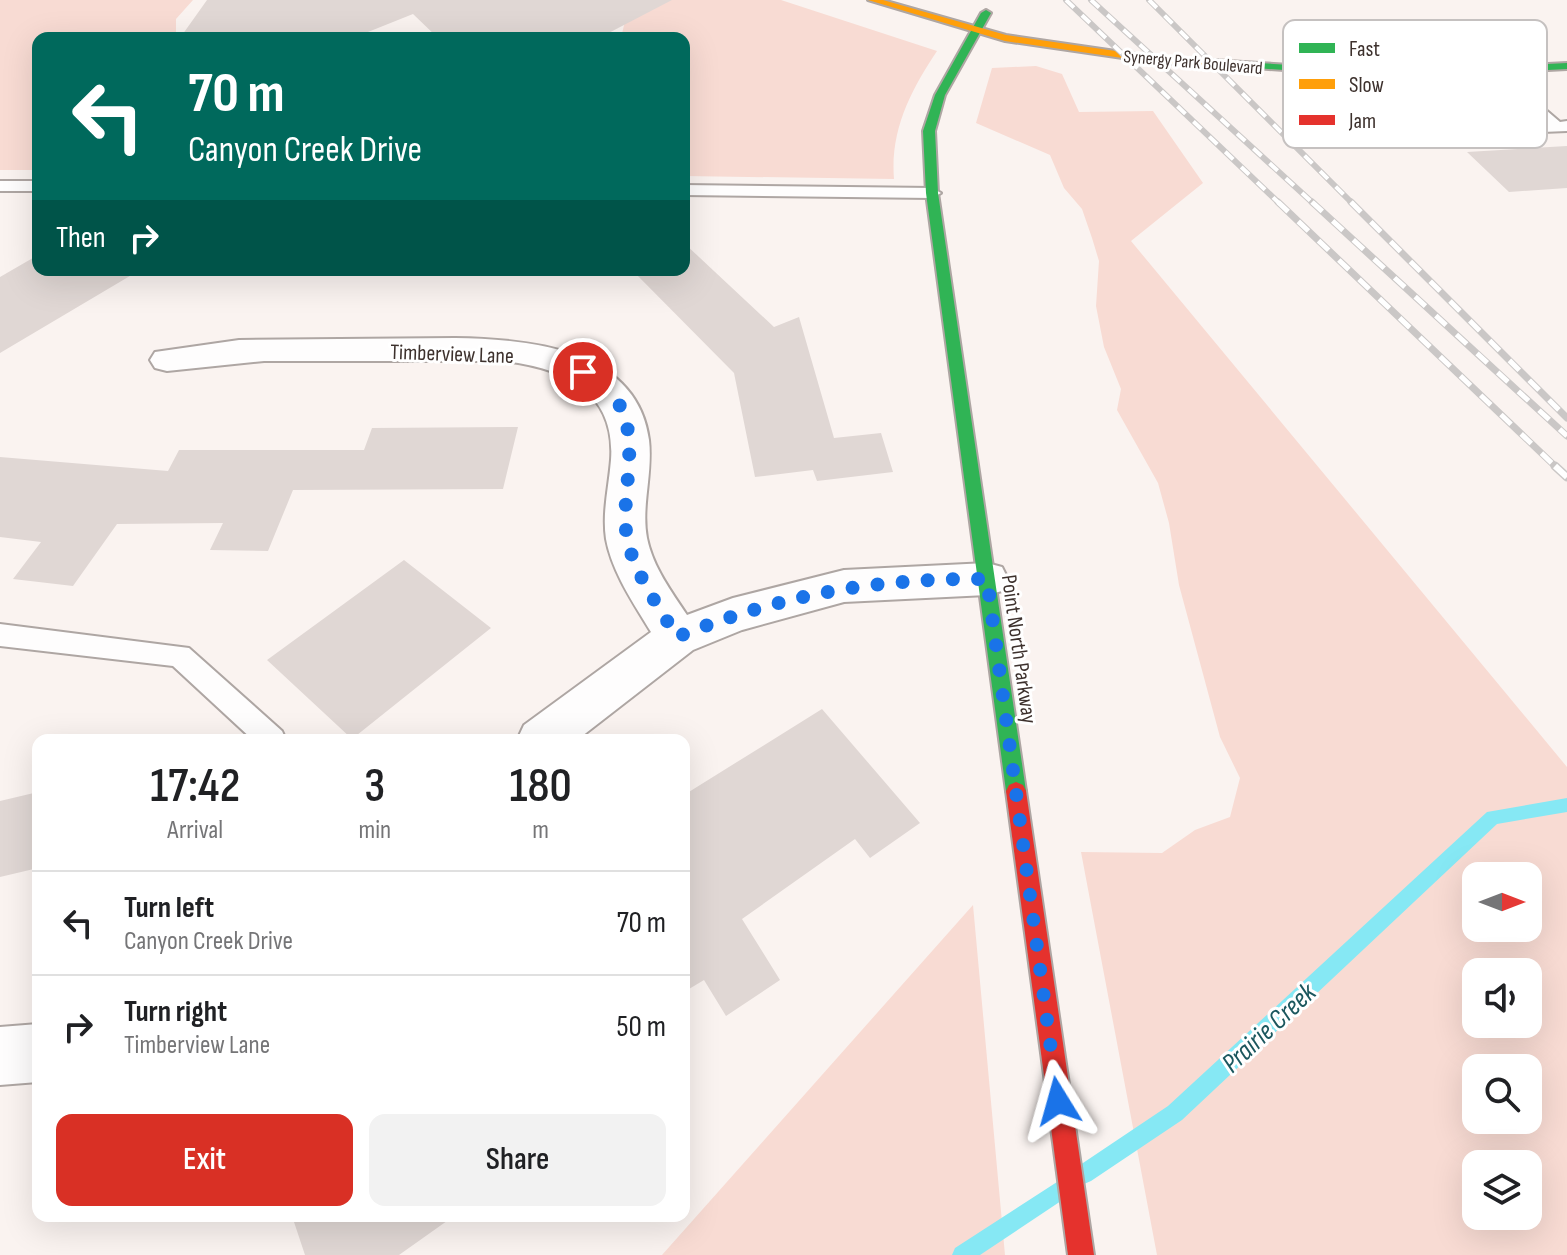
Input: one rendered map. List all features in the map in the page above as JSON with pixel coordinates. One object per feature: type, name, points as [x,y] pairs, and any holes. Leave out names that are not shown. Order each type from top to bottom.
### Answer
[{"type":"street","name":"Synergy Park Boulevard","points":[[873,0],[975,30],[1063,49],[1179,62],[1283,69]]},
{"type":"street","name":"Point North Parkway","points":[[942,0],[993,14],[975,30],[940,95],[929,131],[932,193],[1039,977],[1081,1255]]},
{"type":"street","name":"Synergy Park Boulevard","points":[[1547,68],[1567,66]]},
{"type":"street","name":"Timberview Lane","points":[[167,360],[243,348],[494,352],[548,357],[583,372],[612,393],[626,418],[630,452],[624,496],[627,540],[640,572],[677,637]]},
{"type":"street","points":[[549,734],[677,637],[772,603],[844,586],[987,579]]},
{"type":"street","points":[[0,1056],[32,1053]]},
{"type":"lane","points":[[0,186],[32,186]]},
{"type":"lane","points":[[690,190],[932,193]]},
{"type":"lane","points":[[0,635],[180,656],[265,734]]},
{"type":"shaded area","points":[[0,0],[193,0],[176,19],[176,32],[32,32],[32,170],[0,170]]},
{"type":"shaded area","points":[[630,0],[781,0],[937,51],[904,111],[895,144],[894,179],[690,176],[690,32],[622,32]]},
{"type":"shaded area","points":[[1036,66],[1062,74],[1079,112],[1153,111],[1203,183],[1131,241],[1567,767],[1567,1255],[1157,1255],[1081,852],[1162,853],[1195,830],[1230,817],[1240,778],[1220,737],[1179,585],[1169,523],[1158,483],[1117,410],[1121,389],[1104,347],[1096,306],[1099,261],[1082,209],[1064,188],[1050,155],[976,123],[992,68]]},
{"type":"shaded area","points":[[973,905],[1005,1255],[662,1255]]},
{"type":"building","points":[[207,0],[672,0],[611,32],[432,32],[413,14],[368,32],[184,32]]},
{"type":"building","points":[[1567,146],[1567,188],[1509,192],[1467,152],[1547,148]]},
{"type":"building","points":[[690,249],[774,327],[799,317],[834,438],[881,433],[893,472],[817,481],[813,470],[755,477],[734,373],[638,276],[690,276]]},
{"type":"building","points":[[32,258],[32,276],[130,276],[0,353],[0,277]]},
{"type":"building","points":[[518,427],[503,489],[293,490],[268,551],[210,550],[223,523],[117,524],[73,586],[13,579],[41,542],[0,537],[0,457],[168,471],[179,450],[364,450],[372,428]]},
{"type":"building","points":[[404,560],[491,628],[358,734],[347,734],[267,660]]},
{"type":"building","points":[[822,709],[920,823],[870,858],[855,839],[742,919],[780,980],[726,1016],[704,980],[690,988],[690,791]]},
{"type":"building","points":[[32,793],[32,869],[0,877],[0,801]]},
{"type":"building","points":[[294,1222],[446,1222],[399,1255],[305,1255]]},
{"type":"waterway","name":"Prairie Creek","points":[[1084,1174],[1175,1113],[1493,817],[1567,805]]},
{"type":"waterway","name":"Prairie Creek","points":[[962,1255],[1057,1192]]},
{"type":"railway","points":[[1066,0],[1280,204]]},
{"type":"railway","points":[[1091,0],[1314,204]]},
{"type":"railway","points":[[1149,0],[1283,134]]},
{"type":"railway","points":[[1297,148],[1567,418]]},
{"type":"railway","points":[[1278,202],[1557,468]]},
{"type":"railway","points":[[1312,202],[1567,436]]},
{"type":"railway","points":[[1555,466],[1567,477]]},
{"type":"traffic: fast","points":[[986,13],[940,95],[929,131],[932,193],[1016,791]]},
{"type":"traffic: fast","points":[[1259,66],[1283,68]]},
{"type":"traffic: fast","points":[[1547,67],[1567,66]]},
{"type":"traffic: slow","points":[[873,0],[1005,38],[1150,59],[1259,66]]},
{"type":"traffic: jam","points":[[1016,791],[1081,1255]]},
{"type":"route","points":[[583,372],[612,393],[626,418],[630,452],[624,496],[627,540],[640,572],[677,637],[772,603],[844,586],[944,578],[987,579],[1058,1101]]}]
